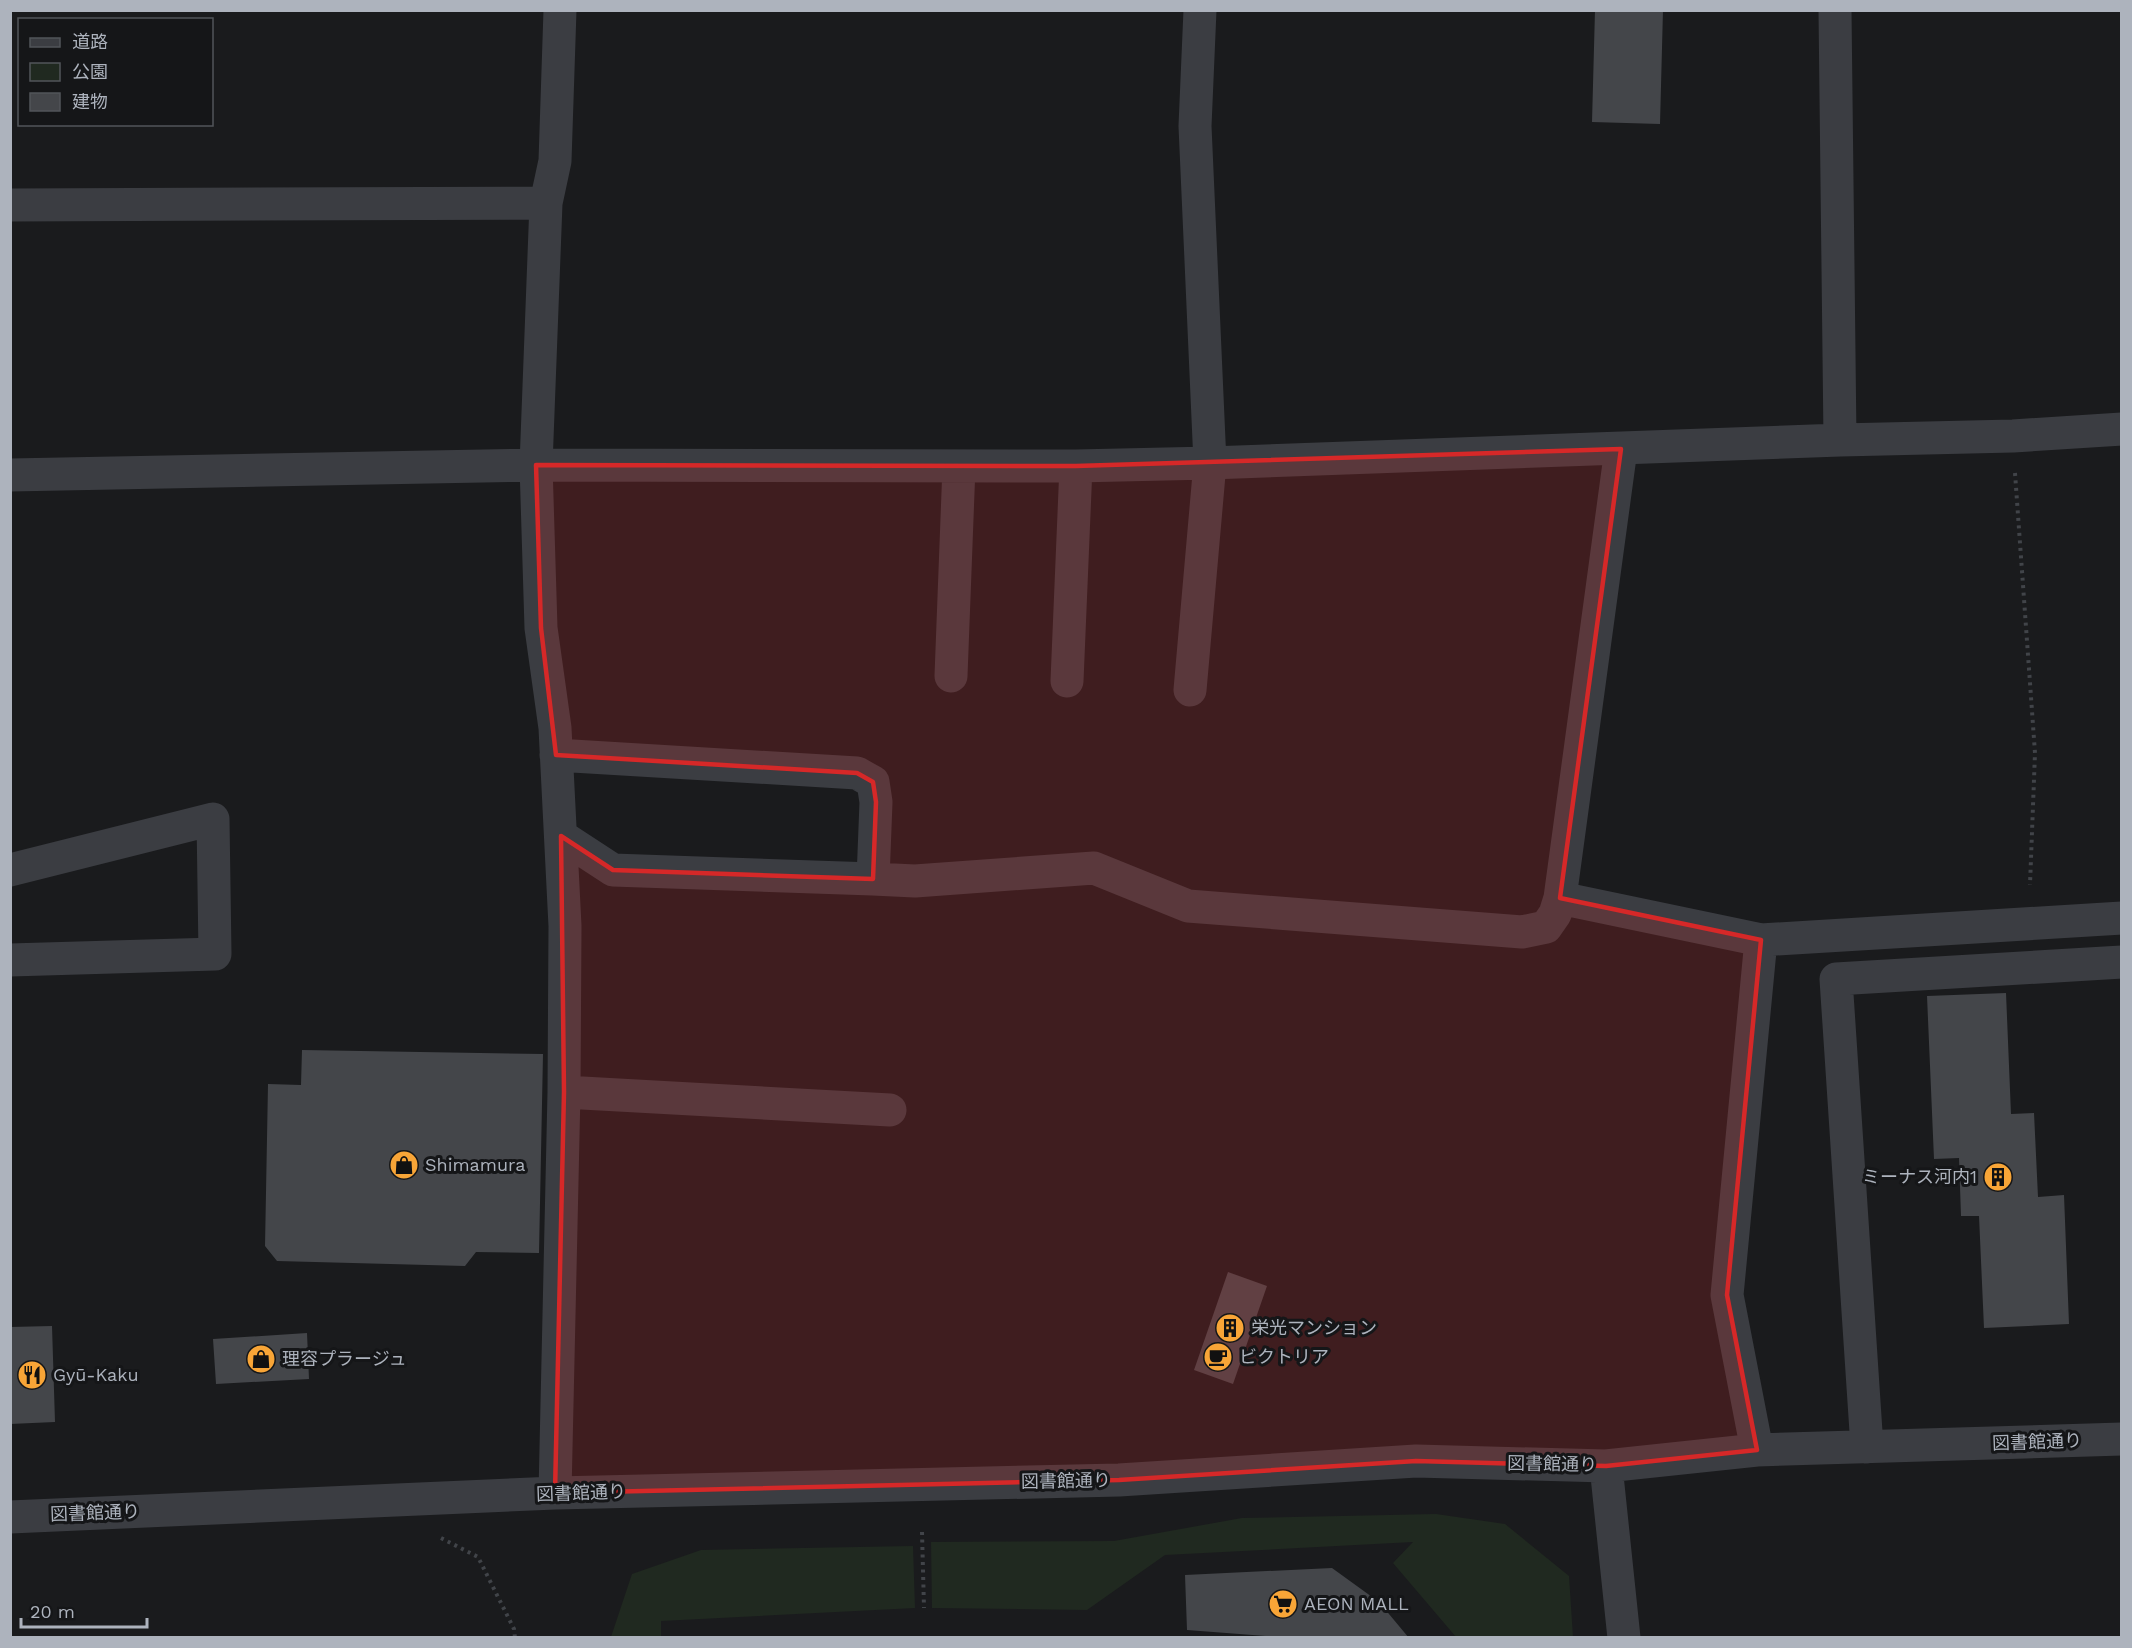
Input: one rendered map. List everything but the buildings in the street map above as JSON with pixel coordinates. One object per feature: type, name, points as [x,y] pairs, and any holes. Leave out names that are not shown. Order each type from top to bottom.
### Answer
[{"type":"street","points":[[555,1493],[564,1092],[565,926],[555,728],[541,628],[536,465],[546,203],[555,161],[560,10]]},
{"type":"street","points":[[1190,690],[1210,463],[1195,126],[1200,10]]},
{"type":"street","points":[[1834,10],[1840,440]]},
{"type":"street","points":[[10,205],[546,203]]},
{"type":"street","points":[[10,475],[536,465],[1076,466],[2013,436],[2121,429]]},
{"type":"street","points":[[561,836],[613,870],[915,881],[1094,868],[1188,906],[1522,932],[1546,927],[1555,914],[1560,898],[1621,449]]},
{"type":"street","points":[[951,676],[959,466]]},
{"type":"street","points":[[1067,681],[1076,466]]},
{"type":"street","points":[[556,755],[857,773],[873,782],[876,802],[873,879]]},
{"type":"street","points":[[10,870],[213,819],[215,954],[10,960]]},
{"type":"street","points":[[1560,898],[1761,940],[2121,918]]},
{"type":"street","points":[[1757,1450],[1727,1295],[1761,940]]},
{"type":"street","points":[[1866,1447],[1836,979],[2121,962]]},
{"type":"street","points":[[564,1092],[890,1110]]},
{"type":"street","name":"図書館通り","points":[[10,1517],[555,1493],[1119,1480],[1416,1461],[1606,1466],[1757,1450],[2121,1439]]},
{"type":"street","points":[[1606,1466],[1624,1638]]},
{"type":"path","points":[[2013,436],[2035,753],[2029,924]]},
{"type":"path","points":[[922,1532],[924,1608]]},
{"type":"path","points":[[437,1536],[478,1557],[514,1629],[515,1638]]},
{"type":"highlighted area","points":[[1621,449],[1560,898],[1761,940],[1727,1295],[1757,1450],[1606,1466],[1416,1461],[1119,1480],[555,1493],[564,1092],[561,836],[613,870],[873,879],[876,802],[873,782],[857,773],[556,755],[541,628],[536,465],[1076,466]]},
{"type":"green space","points":[[1436,1514],[1505,1524],[1569,1576],[1573,1637],[1456,1637],[1393,1563],[1413,1542],[1165,1555],[1087,1610],[932,1608],[931,1542],[1114,1541],[1242,1518]]},
{"type":"green space","points":[[913,1546],[915,1608],[661,1621],[661,1637],[611,1637],[632,1574],[701,1550]]},
{"type":"place","name":"Shimamura","points":[[404,1165]]},
{"type":"place","name":"ミーナス河内1","points":[[1998,1177]]},
{"type":"place","name":"栄光マンション","points":[[1230,1328]]},
{"type":"place","name":"ビクトリア","points":[[1218,1357]]},
{"type":"place","name":"理容プラージュ","points":[[261,1359]]},
{"type":"place","name":"Gyū-Kaku","points":[[32,1375]]},
{"type":"place","name":"AEON MALL","points":[[1283,1604]]}]
